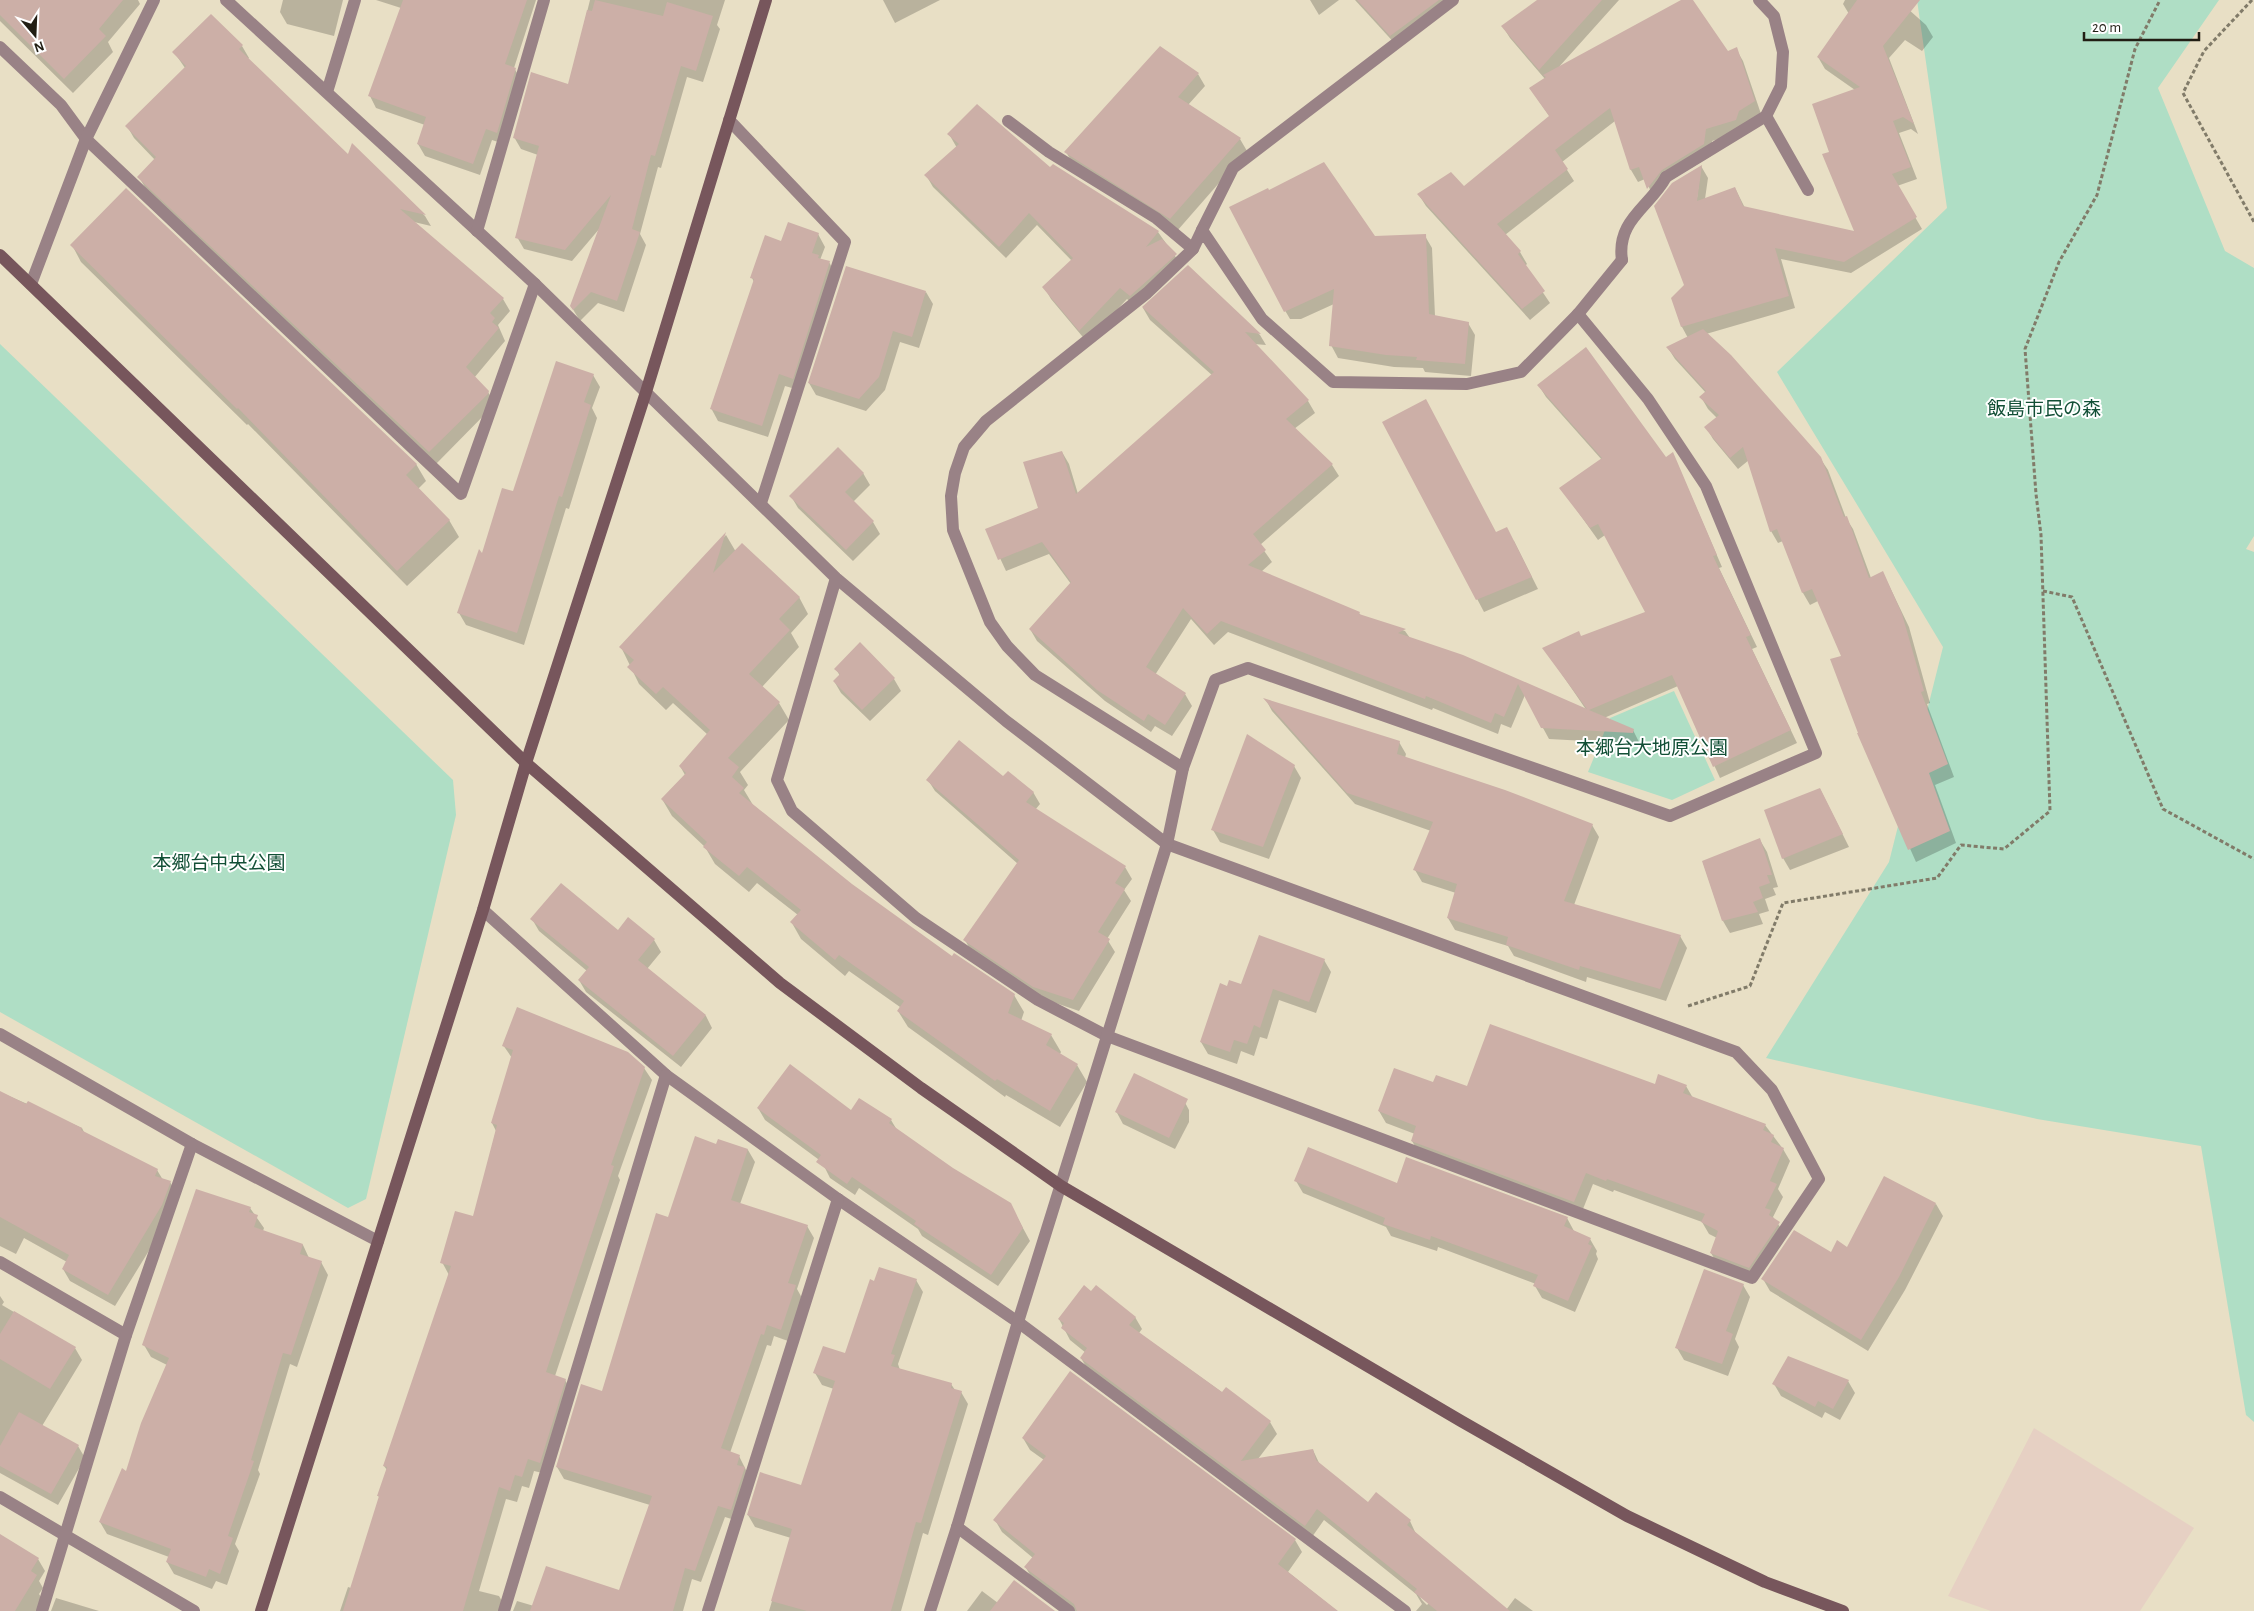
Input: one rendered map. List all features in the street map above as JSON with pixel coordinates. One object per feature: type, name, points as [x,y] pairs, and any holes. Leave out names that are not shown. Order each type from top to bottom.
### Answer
[{"type":"street","points":[[31,284],[86,139],[154,0]]},
{"type":"street","points":[[226,0],[535,284],[836,578],[1006,721],[1167,844],[1736,1052],[1772,1090],[1819,1179],[1752,1278],[1107,1036],[1038,1000],[916,918],[792,811],[777,780],[836,578]]},
{"type":"street","points":[[327,92],[355,0]]},
{"type":"street","points":[[477,231],[544,0]]},
{"type":"street","points":[[261,1611],[483,910],[526,764],[646,392],[766,0]]},
{"type":"street","points":[[1183,768],[1035,675],[1007,646],[990,622],[953,530],[952,496],[955,473],[964,447],[986,421],[1147,293],[1193,249],[1233,168],[1453,0]]},
{"type":"street","points":[[1202,230],[1262,319],[1333,382],[1467,384],[1520,372],[1578,314],[1622,260],[1620,246],[1634,214],[1658,191],[1666,177],[1766,116],[1781,86],[1783,52],[1774,16],[1759,0]]},
{"type":"street","points":[[0,47],[60,105],[86,139],[461,494],[535,284]]},
{"type":"street","points":[[1766,116],[1808,190]]},
{"type":"street","points":[[729,120],[845,242],[761,503]]},
{"type":"street","points":[[1008,121],[1050,152],[1156,218],[1193,249]]},
{"type":"street","points":[[0,255],[526,764],[780,983],[920,1088],[1061,1186],[1452,1416],[1627,1516],[1765,1582],[1843,1611]]},
{"type":"street","points":[[930,1611],[1167,844],[1183,768],[1215,680],[1248,668],[1670,816],[1816,753],[1706,486],[1648,399],[1578,314]]},
{"type":"street","points":[[483,910],[666,1075],[838,1199],[1018,1322],[1405,1611]]},
{"type":"street","points":[[0,1034],[192,1144],[378,1241]]},
{"type":"street","points":[[504,1611],[666,1075]]},
{"type":"street","points":[[42,1611],[126,1335],[192,1144]]},
{"type":"street","points":[[708,1611],[838,1199]]},
{"type":"street","points":[[0,1262],[126,1335]]},
{"type":"street","points":[[0,1497],[194,1611]]},
{"type":"street","points":[[957,1527],[1069,1611]]},
{"type":"path","points":[[1663,1024],[1671,1012],[1750,986],[1783,903],[1937,878],[1961,845],[2004,850],[2050,811],[2041,535],[2025,349],[2059,262],[2097,195],[2135,49],[2160,0]]},
{"type":"path","points":[[2252,0],[2204,51],[2183,93],[2254,222]]},
{"type":"path","points":[[2043,591],[2072,597],[2163,809],[2254,859]]},
{"type":"shaded area","points":[[2034,1428],[2194,1528],[2140,1611],[1991,1611],[1948,1596]]},
{"type":"green space","name":"飯島市民の森","points":[[1917,0],[2219,0],[2158,88],[2225,251],[2254,268],[2254,536],[2246,549],[2254,552],[2254,1422],[2246,1415],[2201,1146],[2037,1119],[1766,1058],[1889,862],[1943,647],[1777,372],[1947,208]]},
{"type":"green space","name":"本郷台中央公園","points":[[0,344],[453,780],[456,815],[366,1199],[348,1208],[0,1012]]},
{"type":"green space","name":"本郷台大地原公園","points":[[1674,691],[1715,780],[1672,800],[1588,772],[1610,718]]},
{"type":"building","points":[[0,0],[123,0],[99,29],[106,36],[64,79],[0,15]]},
{"type":"building","points":[[403,0],[527,0],[505,64],[516,68],[497,133],[486,129],[473,164],[417,144],[426,117],[368,96]]},
{"type":"building","points":[[595,0],[663,16],[667,2],[713,16],[696,71],[681,66],[655,156],[651,155],[632,229],[640,232],[617,301],[591,292],[573,310],[570,306],[611,195],[565,250],[515,238],[539,146],[513,138],[531,72],[568,84],[587,10],[592,11]]},
{"type":"building","points":[[1357,0],[1439,0],[1390,36]]},
{"type":"building","points":[[1537,0],[1602,0],[1539,70],[1501,26]]},
{"type":"building","points":[[1681,0],[1693,0],[1728,51],[1737,47],[1755,101],[1739,111],[1736,120],[1706,129],[1704,144],[1662,170],[1647,189],[1639,167],[1630,170],[1610,108],[1555,150],[1568,169],[1497,224],[1521,251],[1518,254],[1545,291],[1522,309],[1417,194],[1451,172],[1464,186],[1549,116],[1529,88],[1546,77],[1543,75]]},
{"type":"building","points":[[1857,0],[1920,0],[1883,46],[1914,124],[1903,117],[1893,121],[1911,167],[1892,174],[1917,217],[1844,262],[1775,248],[1789,296],[1681,327],[1671,298],[1684,285],[1654,206],[1672,183],[1702,165],[1697,201],[1735,187],[1743,206],[1854,231],[1822,154],[1829,152],[1812,104],[1860,87],[1817,57]]},
{"type":"building","points":[[211,14],[243,45],[239,49],[348,154],[352,143],[426,215],[400,209],[504,298],[490,313],[495,318],[492,322],[499,328],[466,367],[489,391],[488,394],[429,452],[137,177],[156,157],[125,126],[186,66],[172,52]]},
{"type":"building","points":[[1160,46],[1199,73],[1178,97],[1241,138],[1170,219],[1064,152]]},
{"type":"building","points":[[977,104],[1050,167],[1053,164],[1159,231],[1146,247],[1162,239],[1177,254],[1130,296],[1120,288],[1079,331],[1042,287],[1073,258],[1029,213],[999,247],[924,175],[959,144],[947,134]]},
{"type":"building","points":[[1324,162],[1375,236],[1426,234],[1429,314],[1469,322],[1465,364],[1416,360],[1417,357],[1386,355],[1329,346],[1334,289],[1284,312],[1229,207],[1268,188],[1269,190]]},
{"type":"building","points":[[126,188],[417,464],[406,475],[450,520],[397,571],[238,408],[70,245]]},
{"type":"building","points":[[788,222],[819,233],[812,253],[819,255],[818,258],[830,261],[793,379],[779,374],[762,426],[710,409],[754,279],[750,278],[765,235],[781,241]]},
{"type":"building","points":[[1188,265],[1261,334],[1245,332],[1309,400],[1286,419],[1333,464],[1253,534],[1266,550],[1248,565],[1360,612],[1359,614],[1406,629],[1398,633],[1463,655],[1587,709],[1542,648],[1579,631],[1581,636],[1645,612],[1598,524],[1590,528],[1559,488],[1602,458],[1537,385],[1586,347],[1666,457],[1673,452],[1717,555],[1713,556],[1751,635],[1746,637],[1791,730],[1713,767],[1672,675],[1589,710],[1634,729],[1633,733],[1541,728],[1518,684],[1504,717],[1495,713],[1491,723],[1426,696],[1425,699],[1221,621],[1207,634],[1183,608],[1146,667],[1186,693],[1165,725],[1148,714],[1144,721],[1097,690],[1029,629],[1071,582],[1042,542],[998,560],[985,529],[1038,508],[1023,462],[1062,451],[1076,494],[1214,372],[1142,307]]},
{"type":"building","points":[[846,266],[926,291],[912,337],[893,331],[879,377],[859,399],[808,383]]},
{"type":"building","points":[[1703,329],[1731,355],[1821,457],[1844,517],[1847,516],[1869,578],[1883,571],[1902,614],[1924,691],[1921,692],[1948,764],[1929,773],[1950,831],[1908,850],[1857,733],[1830,659],[1841,656],[1812,589],[1802,593],[1777,529],[1770,532],[1743,447],[1730,458],[1704,427],[1719,415],[1699,397],[1706,391],[1666,347]]},
{"type":"building","points":[[556,361],[594,374],[584,402],[591,405],[562,497],[559,496],[517,633],[457,613],[479,549],[482,553],[502,488],[513,491]]},
{"type":"building","points":[[1426,399],[1496,532],[1507,527],[1532,577],[1476,600],[1382,422]]},
{"type":"building","points":[[838,447],[864,473],[845,492],[874,521],[846,550],[789,496]]},
{"type":"building","points":[[726,532],[713,573],[742,543],[800,597],[779,619],[790,630],[749,674],[780,702],[728,758],[739,767],[732,777],[744,788],[739,793],[852,884],[952,956],[954,953],[1015,994],[1008,1013],[1052,1034],[1046,1045],[1078,1064],[1050,1111],[997,1079],[995,1081],[897,1011],[904,1001],[839,955],[835,960],[790,922],[801,910],[747,867],[739,876],[703,847],[707,842],[661,799],[686,773],[679,766],[710,730],[663,687],[656,694],[627,667],[634,660],[619,647]]},
{"type":"building","points":[[860,642],[895,678],[862,710],[833,681],[840,674],[834,669]]},
{"type":"building","points":[[1263,698],[1400,741],[1397,754],[1505,790],[1593,824],[1564,901],[1681,935],[1660,989],[1580,966],[1579,970],[1506,945],[1508,937],[1447,918],[1457,884],[1413,870],[1433,822],[1347,793]]},
{"type":"building","points":[[1247,734],[1295,765],[1263,847],[1211,830]]},
{"type":"building","points":[[959,740],[1003,776],[1008,771],[1034,792],[1026,802],[1126,866],[1115,883],[1125,889],[1098,932],[1110,939],[1073,1000],[1033,987],[963,940],[1019,860],[926,780]]},
{"type":"building","points":[[1820,788],[1843,834],[1782,859],[1764,810]]},
{"type":"building","points":[[1760,838],[1772,875],[1767,875],[1770,883],[1759,887],[1763,898],[1753,902],[1758,912],[1722,921],[1702,861]]},
{"type":"building","points":[[561,883],[618,930],[628,917],[655,939],[638,960],[706,1015],[673,1056],[578,980],[589,967],[530,919]]},
{"type":"building","points":[[1259,935],[1325,959],[1309,1002],[1273,989],[1260,1028],[1254,1025],[1247,1044],[1234,1040],[1230,1052],[1200,1042],[1220,983],[1227,986],[1229,980],[1241,984]]},
{"type":"building","points":[[517,1007],[628,1052],[645,1067],[611,1165],[614,1166],[546,1372],[566,1379],[540,1463],[528,1459],[522,1477],[515,1475],[510,1491],[499,1487],[463,1611],[343,1611],[387,1467],[383,1466],[451,1266],[440,1263],[455,1211],[473,1216],[497,1125],[491,1123],[513,1050],[502,1046]]},
{"type":"building","points":[[1490,1024],[1655,1084],[1658,1074],[1687,1085],[1683,1093],[1766,1124],[1763,1130],[1774,1135],[1771,1142],[1784,1148],[1770,1181],[1777,1184],[1765,1208],[1771,1210],[1769,1215],[1780,1222],[1749,1268],[1710,1253],[1718,1231],[1701,1222],[1705,1214],[1586,1173],[1574,1202],[1411,1141],[1416,1126],[1378,1111],[1394,1068],[1433,1082],[1436,1075],[1467,1086]]},
{"type":"building","points":[[790,1064],[851,1110],[859,1098],[892,1119],[889,1123],[953,1168],[1011,1203],[1023,1228],[991,1275],[914,1224],[916,1221],[852,1177],[847,1184],[816,1162],[821,1155],[757,1108]]},
{"type":"building","points":[[1134,1073],[1188,1099],[1169,1138],[1115,1112]]},
{"type":"building","points":[[0,1091],[26,1104],[28,1101],[82,1128],[81,1130],[158,1169],[155,1176],[171,1181],[162,1205],[108,1295],[62,1269],[69,1255],[0,1217]]},
{"type":"building","points":[[695,1136],[716,1144],[718,1139],[748,1149],[731,1200],[808,1225],[788,1283],[796,1285],[781,1330],[767,1325],[764,1335],[761,1334],[721,1448],[740,1455],[737,1465],[745,1467],[731,1510],[718,1506],[695,1571],[685,1568],[673,1611],[530,1611],[546,1566],[619,1590],[652,1496],[556,1467],[581,1384],[602,1391],[656,1213],[668,1217]]},
{"type":"building","points":[[1308,1147],[1397,1183],[1406,1157],[1568,1217],[1564,1226],[1591,1238],[1588,1244],[1592,1246],[1568,1301],[1533,1286],[1538,1275],[1431,1236],[1430,1240],[1383,1224],[1385,1218],[1294,1181]]},
{"type":"building","points":[[1884,1176],[1936,1203],[1899,1277],[1861,1340],[1761,1279],[1794,1230],[1831,1252],[1837,1240],[1847,1247]]},
{"type":"building","points":[[196,1189],[251,1207],[249,1212],[258,1215],[254,1227],[303,1244],[300,1254],[322,1261],[291,1355],[283,1353],[251,1460],[254,1461],[228,1536],[233,1538],[220,1574],[209,1569],[206,1577],[166,1562],[171,1549],[99,1522],[122,1468],[126,1471],[141,1423],[169,1358],[142,1345]]},
{"type":"building","points":[[879,1267],[917,1279],[891,1354],[895,1355],[891,1366],[952,1383],[951,1388],[962,1391],[921,1523],[916,1522],[891,1611],[807,1611],[771,1601],[792,1529],[747,1515],[760,1472],[801,1485],[835,1381],[813,1373],[823,1346],[845,1353],[870,1279],[874,1281]]},
{"type":"building","points":[[1704,1269],[1744,1284],[1726,1331],[1733,1334],[1722,1364],[1675,1348]]},
{"type":"building","points":[[1084,1285],[1091,1291],[1096,1285],[1136,1317],[1129,1325],[1222,1392],[1226,1387],[1271,1421],[1241,1461],[1313,1449],[1316,1460],[1368,1502],[1376,1492],[1411,1520],[1407,1525],[1510,1611],[1437,1611],[1414,1592],[1417,1589],[1317,1509],[1305,1526],[1080,1358],[1087,1348],[1061,1328],[1064,1323],[1058,1319]]},
{"type":"building","points":[[14,1311],[76,1347],[50,1389],[0,1359],[0,1334]]},
{"type":"building","points":[[1788,1356],[1849,1380],[1833,1409],[1818,1401],[1815,1407],[1772,1384]]},
{"type":"building","points":[[1070,1371],[1296,1539],[1278,1564],[1338,1611],[1077,1611],[1074,1604],[1024,1567],[1035,1554],[993,1520],[1046,1456],[1022,1438]]},
{"type":"building","points":[[19,1412],[79,1445],[51,1494],[0,1466],[0,1446]]},
{"type":"building","points":[[0,1534],[39,1558],[31,1571],[37,1575],[15,1611],[0,1611]]},
{"type":"building","points":[[1014,1580],[1055,1611],[990,1611]]}]
